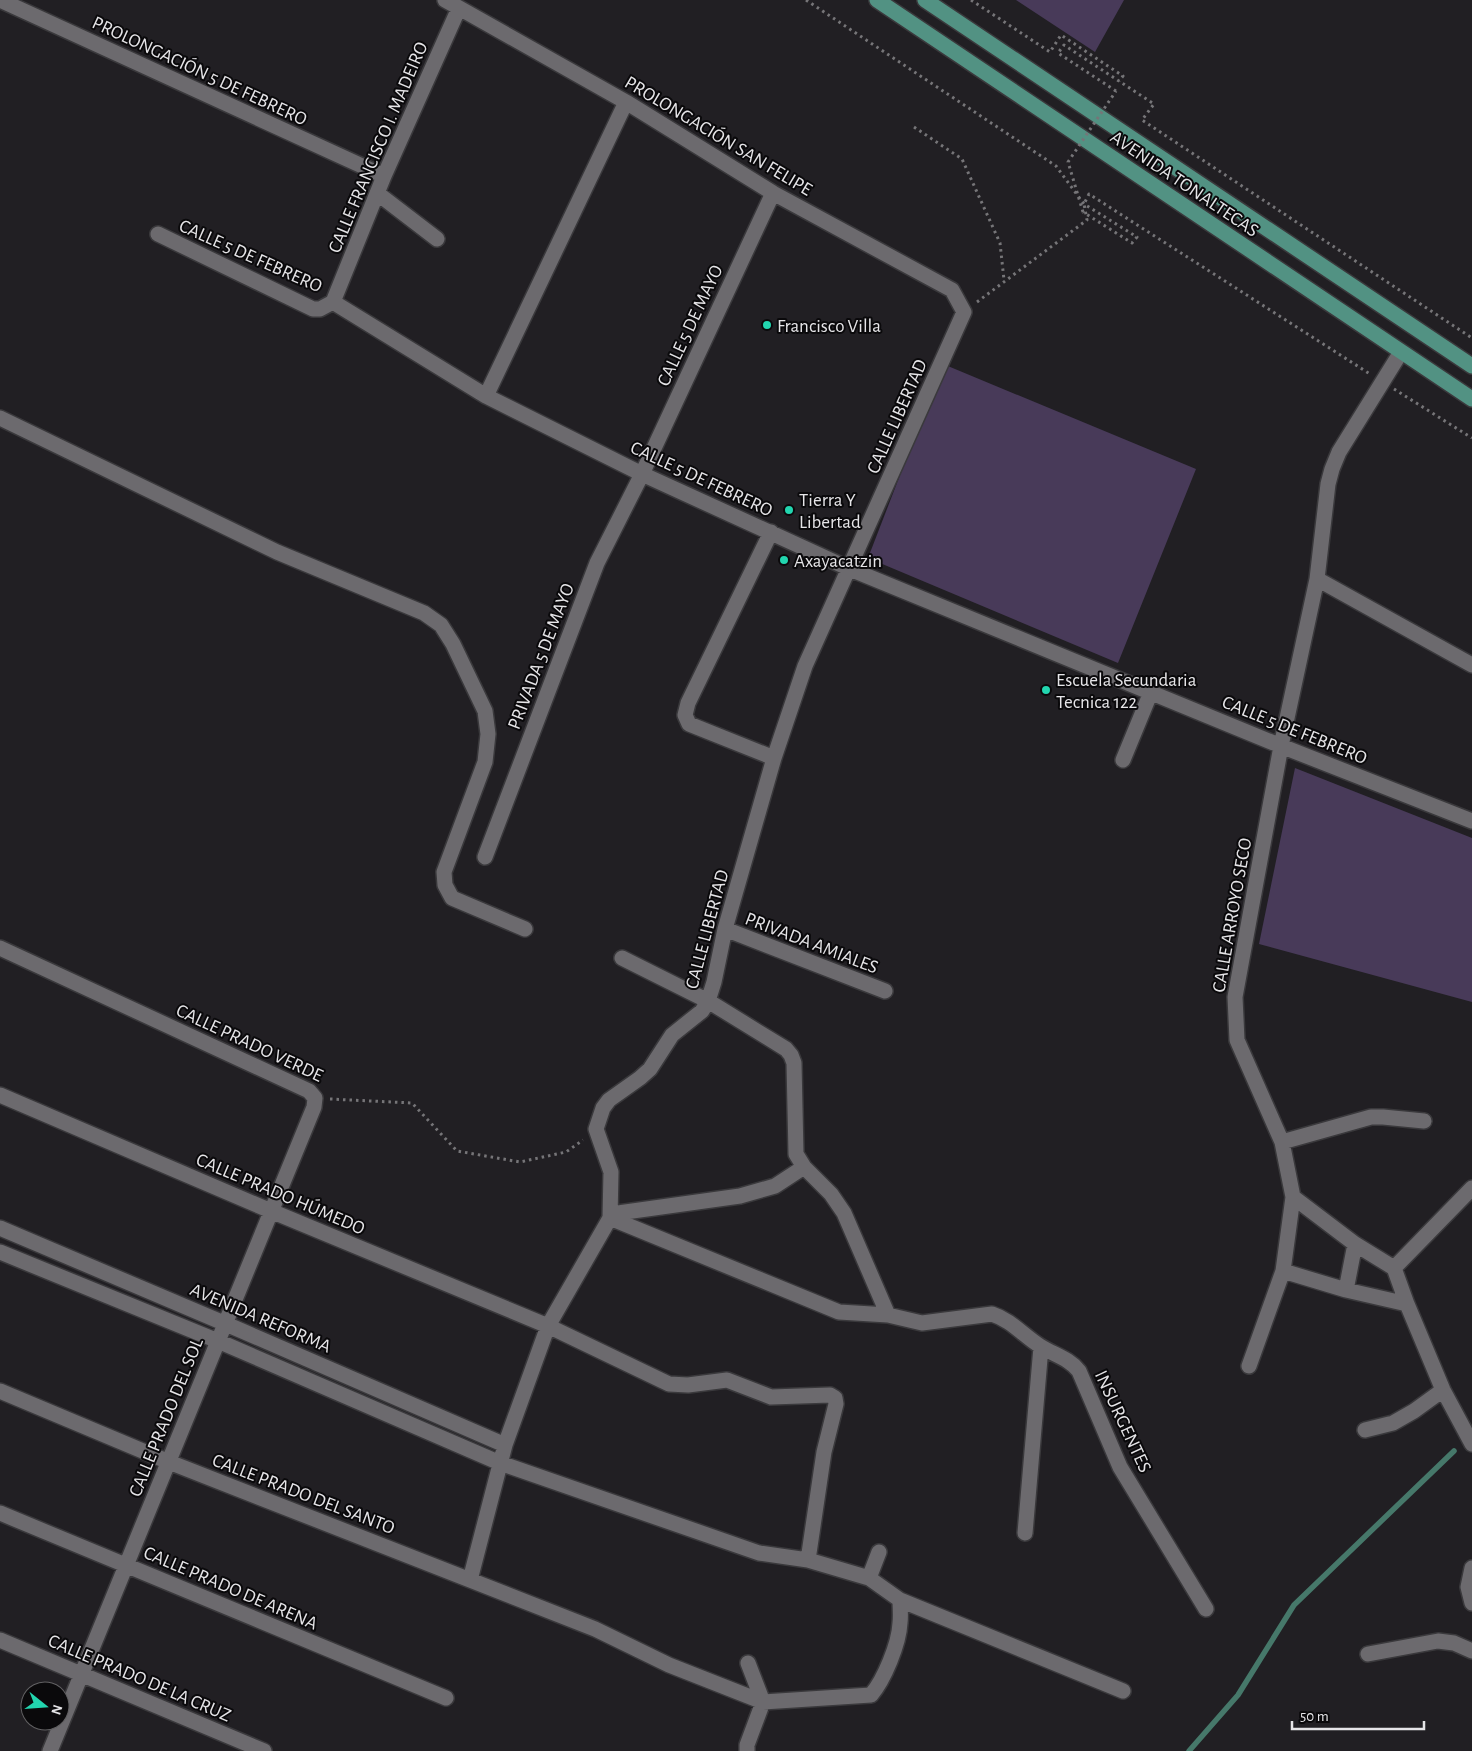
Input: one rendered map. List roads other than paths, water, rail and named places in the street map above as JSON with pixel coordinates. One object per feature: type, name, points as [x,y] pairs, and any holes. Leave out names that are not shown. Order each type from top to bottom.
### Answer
[{"type":"main road","name":"AVENIDA TONALTECAS","points":[[877,0],[1472,399]]},
{"type":"main road","name":"AVENIDA TONALTECAS","points":[[925,0],[1472,366]]},
{"type":"street","name":"PROLONGACIÓN 5 DE FEBRERO","points":[[0,0],[30,6],[384,176]]},
{"type":"street","name":"PROLONGACIÓN SAN FELIPE","points":[[445,0],[626,102],[773,193],[952,290],[964,312]]},
{"type":"street","name":"CALLE FRANCISCO I. MADEIRO","points":[[333,302],[384,176],[459,8]]},
{"type":"street","points":[[486,396],[626,102]]},
{"type":"street","points":[[377,193],[437,239]]},
{"type":"street","name":"CALLE 5 DE MAYO","points":[[642,474],[773,193]]},
{"type":"street","name":"CALLE 5 DE FEBRERO","points":[[158,234],[313,309],[320,309],[333,302],[486,396],[642,474],[850,569],[1281,746],[1472,821]]},
{"type":"street","name":"CALLE LIBERTAD","points":[[611,1216],[611,1172],[596,1129],[603,1108],[609,1100],[650,1069],[672,1035],[702,1011],[708,1001],[725,929],[774,758],[805,666],[964,312]]},
{"type":"street","name":"CALLE ARROYO SECO","points":[[1249,1366],[1283,1271],[1293,1197],[1282,1142],[1237,1040],[1235,997],[1281,746],[1317,578],[1328,484],[1339,452],[1401,352]]},
{"type":"street","points":[[0,418],[277,552],[424,613],[441,626],[453,644],[485,711],[488,734],[485,762],[444,872],[445,885],[452,898],[525,929]]},
{"type":"street","name":"PRIVADA 5 DE MAYO","points":[[485,857],[597,563],[642,474]]},
{"type":"street","points":[[771,532],[688,703],[685,715],[689,724],[774,758]]},
{"type":"street","points":[[1317,578],[1472,665]]},
{"type":"street","points":[[1123,760],[1151,692]]},
{"type":"street","name":"PRIVADA AMIALES","points":[[725,929],[885,991]]},
{"type":"street","name":"CALLE PRADO VERDE","points":[[0,948],[310,1091],[315,1098]]},
{"type":"street","points":[[622,958],[708,1001],[786,1049],[791,1055],[794,1063],[796,1154],[804,1167],[831,1194],[844,1213],[888,1315]]},
{"type":"street","name":"CALLE PRADO HÚMEDO","points":[[0,1095],[271,1211],[548,1326],[669,1384],[688,1385],[728,1380],[771,1397],[830,1396],[835,1398],[836,1404],[824,1452],[808,1560]]},
{"type":"street","name":"CALLE PRADO DEL SOL","points":[[50,1751],[226,1324],[314,1107],[315,1098]]},
{"type":"street","points":[[1282,1142],[1371,1117],[1383,1116],[1424,1122]]},
{"type":"street","points":[[470,1580],[505,1445],[548,1326],[611,1216],[740,1196],[775,1186],[804,1167]]},
{"type":"street","points":[[1394,1268],[1472,1188]]},
{"type":"street","points":[[1293,1197],[1354,1244],[1394,1268],[1443,1390],[1472,1444]]},
{"type":"street","name":"INSURGENTES","points":[[611,1216],[839,1312],[888,1315],[922,1323],[992,1314],[1010,1322],[1041,1347],[1070,1362],[1079,1371],[1120,1467],[1206,1609]]},
{"type":"street","name":"AVENIDA REFORMA","points":[[0,1228],[505,1445]]},
{"type":"street","points":[[1346,1290],[1354,1244]]},
{"type":"street","name":"AVENIDA REFORMA","points":[[0,1252],[218,1341],[500,1463],[760,1553],[808,1560],[869,1578],[900,1600],[1124,1691]]},
{"type":"street","points":[[1283,1271],[1346,1290],[1407,1304]]},
{"type":"street","points":[[1025,1533],[1041,1347]]},
{"type":"street","points":[[1365,1430],[1394,1423],[1414,1412],[1443,1390]]},
{"type":"street","name":"CALLE PRADO DEL SANTO","points":[[0,1391],[169,1462],[596,1630],[669,1665],[763,1702]]},
{"type":"street","name":"CALLE PRADO DE ARENA","points":[[0,1513],[446,1698]]},
{"type":"street","points":[[869,1578],[879,1552]]},
{"type":"street","points":[[1472,1568],[1468,1587],[1472,1603]]},
{"type":"street","points":[[763,1702],[871,1695],[878,1687],[894,1647],[900,1624],[900,1600]]},
{"type":"street","name":"CALLE PRADO DE LA CRUZ","points":[[0,1640],[264,1751]]},
{"type":"street","points":[[1368,1654],[1438,1641],[1454,1643],[1472,1651]]},
{"type":"street","points":[[747,1751],[747,1745],[763,1702],[748,1663]]},
{"type":"waterway","points":[[1189,1751],[1238,1695],[1294,1605],[1454,1451]]},
{"type":"place","name":"Francisco Villa","points":[[767,325]]},
{"type":"place","name":"Tierra Y Libertad","points":[[789,510]]},
{"type":"place","name":"Axayacatzin","points":[[784,560]]},
{"type":"place","name":"Escuela Secundaria Tecnica 122","points":[[1046,690]]}]
